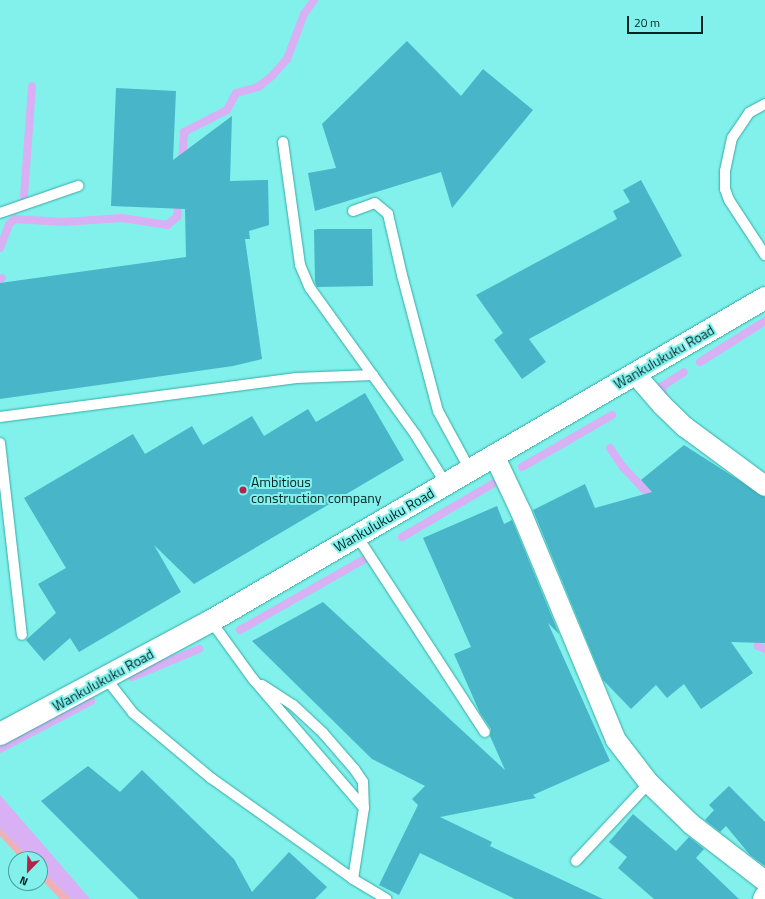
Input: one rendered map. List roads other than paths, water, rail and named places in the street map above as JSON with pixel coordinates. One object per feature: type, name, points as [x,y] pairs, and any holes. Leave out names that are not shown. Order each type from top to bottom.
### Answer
[{"type":"main road","name":"Wankulukuku Road","points":[[0,734],[211,621],[765,298]]},
{"type":"street","points":[[635,374],[685,427],[765,486]]},
{"type":"street","points":[[494,455],[521,512],[616,740],[649,783],[691,824],[765,881]]},
{"type":"street","points":[[763,899],[765,895]]},
{"type":"lane","points":[[765,104],[749,113],[732,138],[726,170],[725,189],[730,200],[765,255]]},
{"type":"lane","points":[[283,142],[300,265],[310,288],[325,312],[372,375],[446,484]]},
{"type":"lane","points":[[0,213],[78,186]]},
{"type":"lane","points":[[353,211],[376,202],[388,214],[438,411],[470,470]]},
{"type":"lane","points":[[0,417],[296,378],[372,375]]},
{"type":"lane","points":[[0,443],[22,635]]},
{"type":"lane","points":[[357,536],[485,732]]},
{"type":"lane","points":[[211,621],[253,680],[364,808]]},
{"type":"lane","points":[[105,677],[133,713],[211,778],[353,879],[386,899]]},
{"type":"lane","points":[[253,680],[293,705],[323,733],[363,782],[364,808],[353,879]]},
{"type":"lane","points":[[576,861],[649,783]]},
{"type":"waterway","points":[[182,162],[184,132],[227,110],[236,93],[258,87],[272,76],[287,59],[304,14],[314,0]]},
{"type":"waterway","points":[[24,196],[32,86]]},
{"type":"waterway","points":[[0,248],[9,224],[15,219],[64,222],[122,218],[167,225],[177,217],[179,199]]},
{"type":"waterway","points":[[700,362],[765,321]]},
{"type":"waterway","points":[[665,399],[661,387],[684,372]]},
{"type":"waterway","points":[[522,467],[612,415]]},
{"type":"waterway","points":[[610,448],[623,467],[655,501]]},
{"type":"waterway","points":[[402,537],[494,483]]},
{"type":"waterway","points":[[240,630],[366,558]]},
{"type":"waterway","points":[[758,632],[758,646],[765,649]]},
{"type":"waterway","points":[[132,677],[199,649]]},
{"type":"waterway","points":[[0,749],[91,701]]},
{"type":"place","name":"Ambitious construction company","points":[[243,490]]}]
